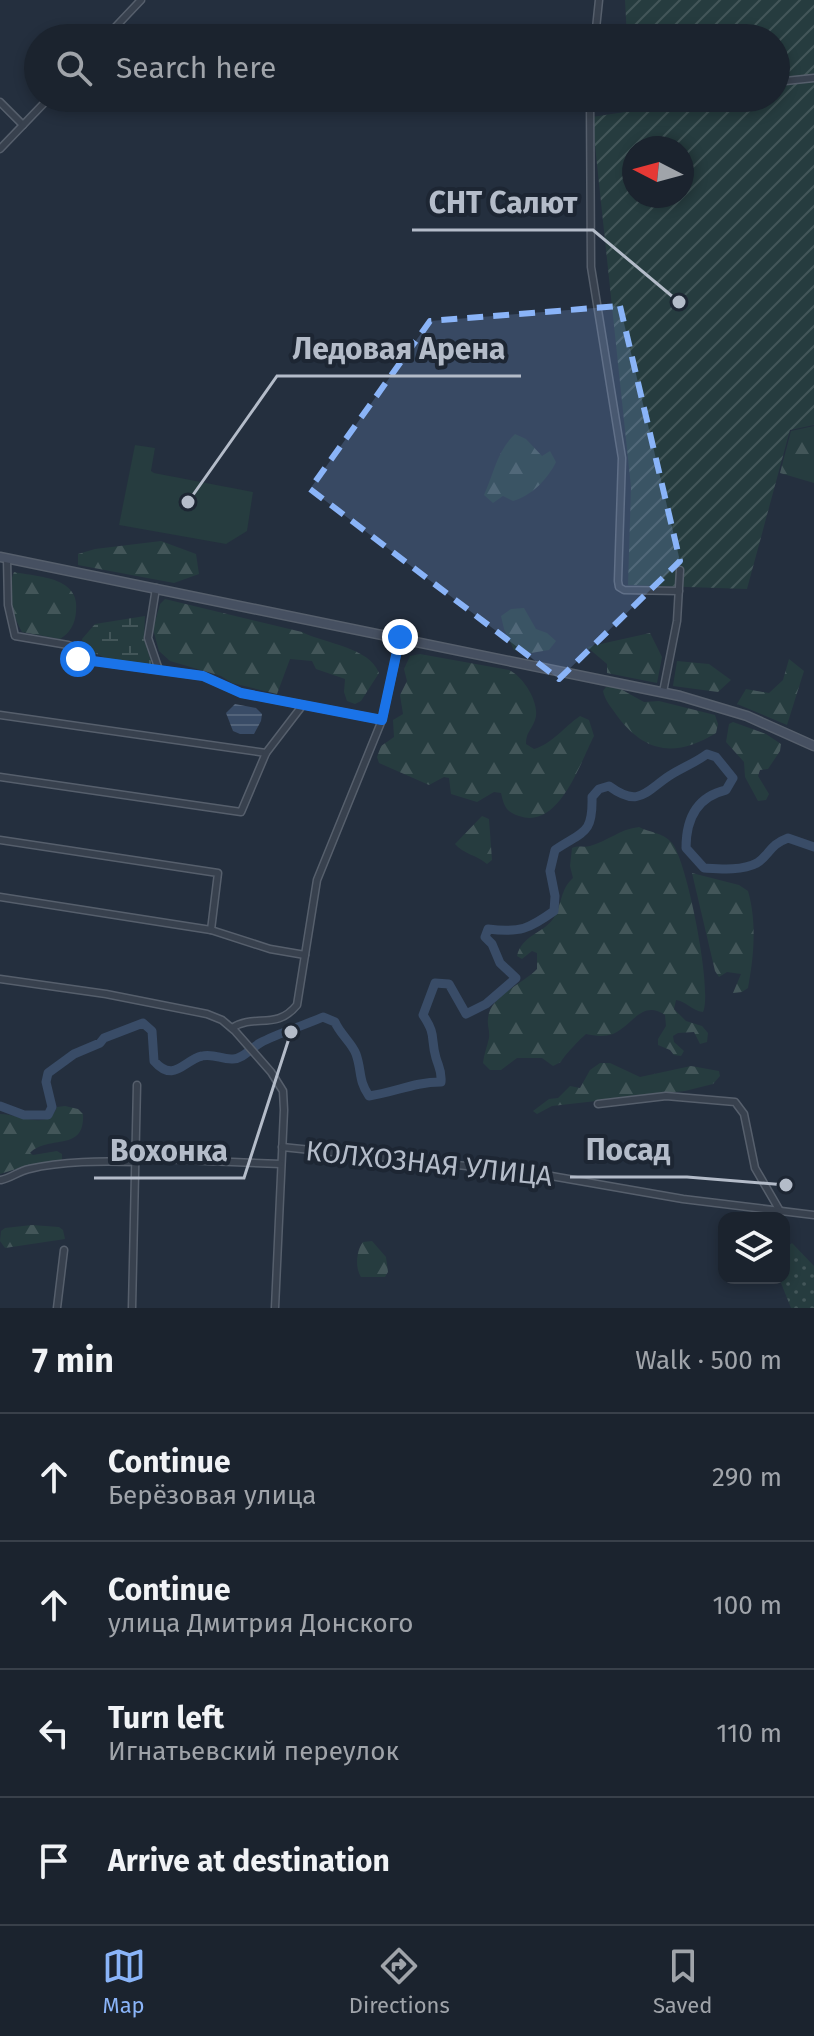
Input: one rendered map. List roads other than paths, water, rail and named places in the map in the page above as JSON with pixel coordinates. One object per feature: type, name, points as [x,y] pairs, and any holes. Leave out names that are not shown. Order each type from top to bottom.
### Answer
[{"type":"main road","points":[[4,557],[663,692],[747,716],[814,746]]},
{"type":"street","points":[[118,24],[141,0]]},
{"type":"street","points":[[596,24],[599,0]]},
{"type":"street","points":[[790,81],[814,78]]},
{"type":"street","points":[[0,102],[23,125]]},
{"type":"street","points":[[0,149],[36,112]]},
{"type":"street","points":[[590,112],[593,155],[591,267],[622,458],[619,587],[624,590],[679,591]]},
{"type":"street","points":[[4,557],[8,605],[15,636],[68,645],[73,647],[78,659],[203,676],[241,693],[382,720]]},
{"type":"street","points":[[663,692],[677,621],[680,570]]},
{"type":"street","points":[[156,588],[148,638],[159,670]]},
{"type":"street","points":[[234,1029],[247,1020],[265,1022],[283,1018],[297,1005],[317,880],[382,720],[400,637]]},
{"type":"street","points":[[0,777],[241,812],[266,753],[302,706]]},
{"type":"street","points":[[0,715],[266,753]]},
{"type":"street","points":[[0,840],[218,873],[211,930]]},
{"type":"street","points":[[0,897],[211,930],[270,949],[305,955]]},
{"type":"street","points":[[0,979],[106,994],[207,1014],[234,1029],[263,1063],[283,1091],[275,1308]]},
{"type":"street","points":[[132,1308],[137,1085]]},
{"type":"street","points":[[598,1104],[666,1096],[713,1099],[740,1105],[755,1168],[780,1211]]},
{"type":"street","name":"КОЛХОЗНАЯ УЛИЦА","points":[[282,1147],[534,1173],[683,1199],[814,1215]]},
{"type":"street","points":[[1,1180],[12,1178],[26,1169],[136,1160],[281,1164]]},
{"type":"street","points":[[57,1308],[64,1250]]},
{"type":"water","points":[[235,704],[256,708],[262,714],[254,734],[233,731],[226,713]]},
{"type":"waterway","points":[[0,1106],[24,1115],[48,1115],[52,1107],[46,1082],[48,1073],[104,1038],[143,1023],[152,1031],[154,1061],[167,1070],[179,1069],[202,1056],[237,1059],[267,1039],[323,1017],[335,1022],[354,1050],[369,1096],[441,1082],[432,1032],[423,1015],[435,983],[449,984],[466,1014],[486,1004],[516,978],[500,963],[492,944],[485,937],[488,929],[524,928],[554,911],[555,896],[550,871],[555,850],[584,831],[591,819],[592,797],[599,789],[609,786],[619,793],[635,797],[707,754],[716,757],[733,778],[726,790],[700,804],[688,828],[686,848],[704,868],[751,866],[788,838],[814,847]]},
{"type":"place","name":"СНТ Салют","points":[[679,302]]},
{"type":"place","name":"Ледовая Арена","points":[[188,502]]},
{"type":"place","name":"Вохонка","points":[[291,1032]]},
{"type":"place","name":"Посад","points":[[786,1185]]}]
